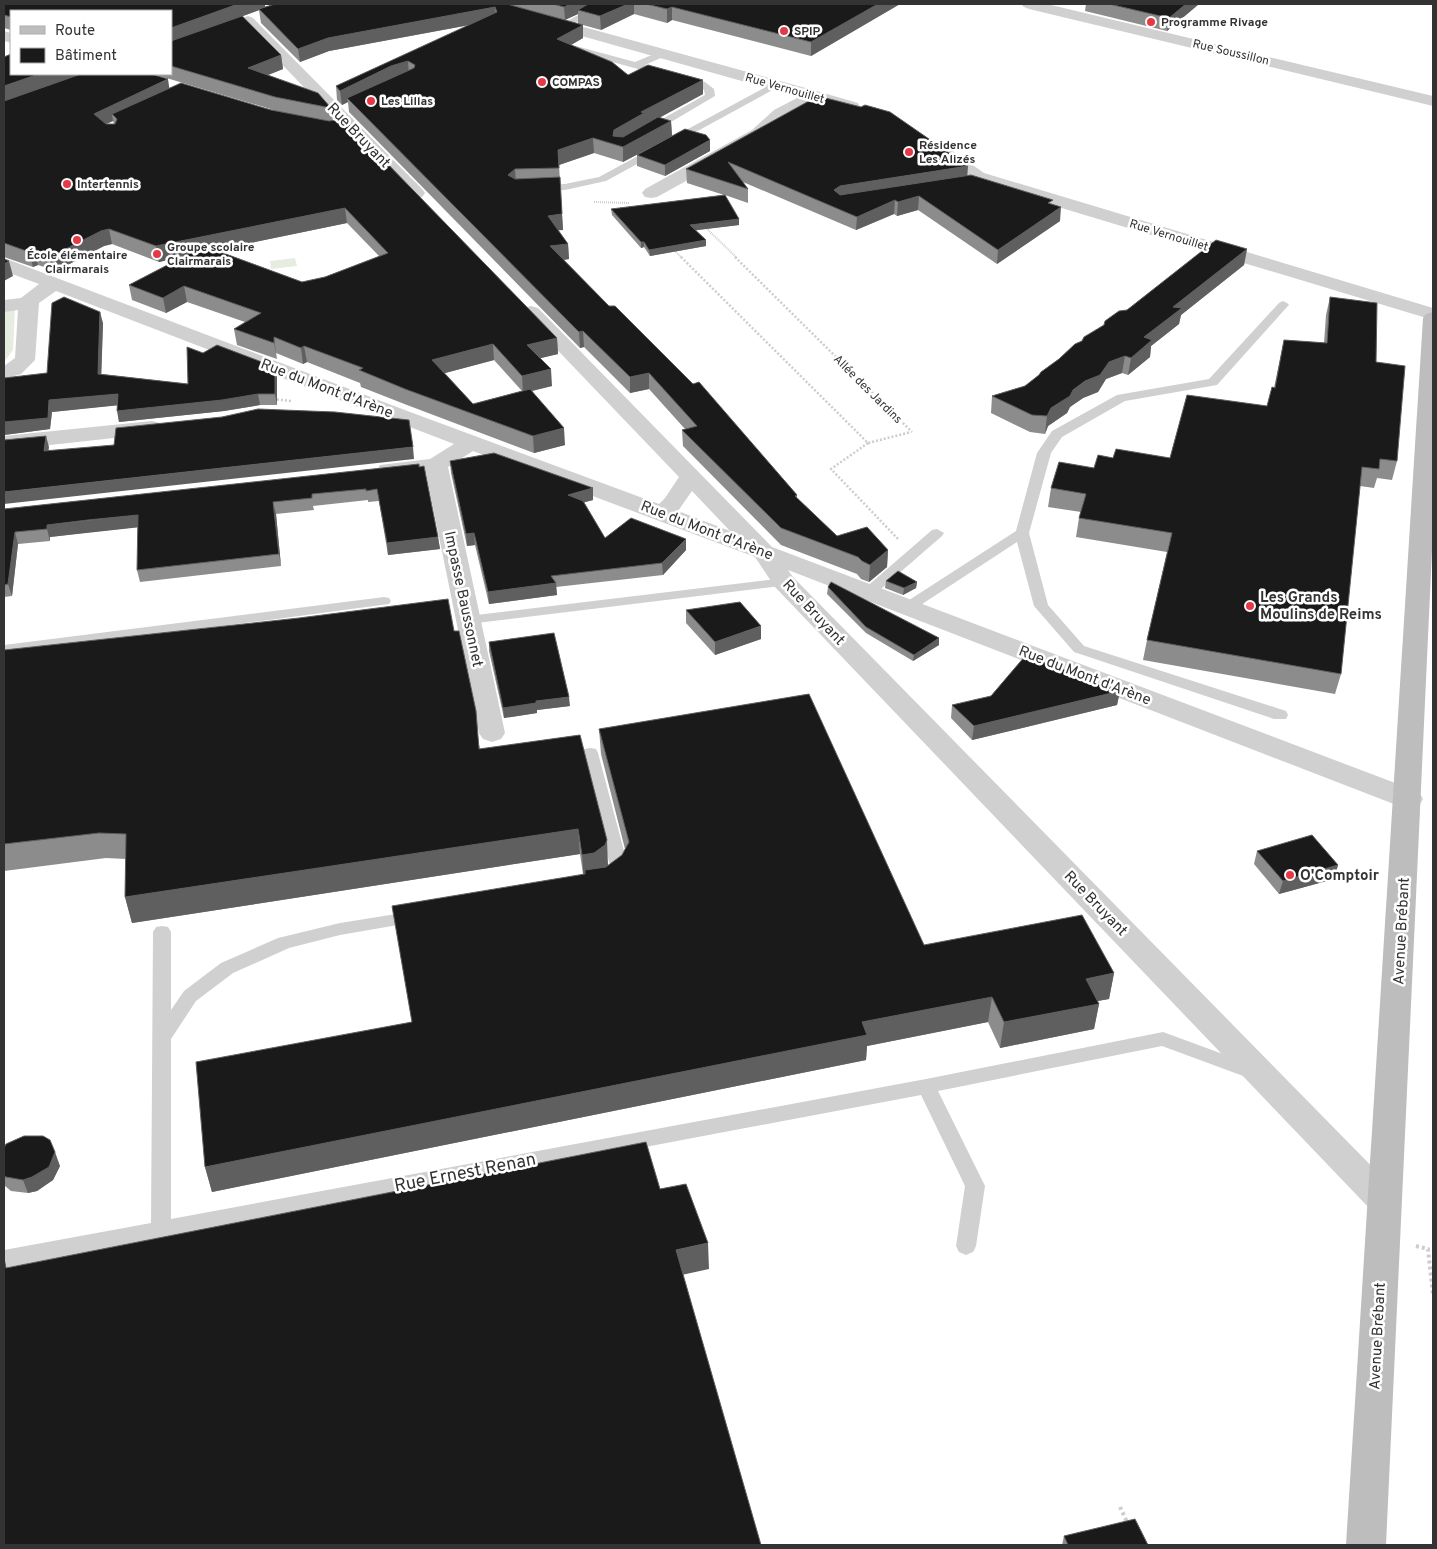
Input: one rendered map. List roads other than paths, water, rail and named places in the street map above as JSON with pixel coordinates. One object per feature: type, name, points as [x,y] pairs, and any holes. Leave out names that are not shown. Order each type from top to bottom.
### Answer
[{"type":"main road","name":"Avenue Brébant","points":[[1366,1545],[1433,316]]},
{"type":"street","name":"Rue Vernouillet","points":[[484,4],[869,111]]},
{"type":"street","name":"Rue Soussillon","points":[[1029,4],[1433,101]]},
{"type":"street","points":[[231,27],[265,14]]},
{"type":"street","name":"Rue Bruyant","points":[[248,21],[428,206]]},
{"type":"street","points":[[651,193],[758,134],[780,114],[814,96]]},
{"type":"street","name":"Rue Vernouillet","points":[[924,138],[978,177],[1433,316]]},
{"type":"street","name":"Rue du Mont d'Arène","points":[[4,264],[402,417],[662,512],[1408,799]]},
{"type":"street","points":[[4,373],[14,370],[25,360],[29,301],[54,283]]},
{"type":"street","name":"Rue Bruyant","points":[[518,298],[764,552],[784,582],[1384,1201]]},
{"type":"street","points":[[4,306],[29,303]]},
{"type":"street","points":[[339,415],[402,417]]},
{"type":"street","points":[[4,443],[176,425]]},
{"type":"street","points":[[367,473],[436,465],[471,442]]},
{"type":"street","name":"Impasse Baussonnet","points":[[436,465],[492,733]]},
{"type":"street","points":[[662,512],[673,503],[691,476]]},
{"type":"lane","points":[[562,26],[584,15]]},
{"type":"lane","points":[[576,49],[702,84],[709,89],[710,96],[644,134]]},
{"type":"lane","points":[[636,65],[662,54]]},
{"type":"lane","points":[[525,188],[565,188],[602,179],[775,85]]},
{"type":"lane","name":"Rue Vernouillet","points":[[973,184],[992,181]]},
{"type":"lane","points":[[1280,715],[1080,650],[1042,606],[1022,533],[1044,453],[1057,434],[1121,398],[1213,382],[1283,305]]},
{"type":"lane","points":[[869,592],[936,533]]},
{"type":"lane","points":[[908,607],[1022,533]]},
{"type":"lane","points":[[468,620],[784,582]]},
{"type":"lane","points":[[4,650],[384,601]]},
{"type":"lane","points":[[590,753],[619,866],[616,876],[601,886]]},
{"type":"lane","points":[[162,1038],[190,996],[228,968],[284,943],[340,929],[427,915]]},
{"type":"lane","points":[[161,1229],[162,932]]},
{"type":"lane","points":[[966,1246],[975,1186],[926,1086],[1163,1039],[1265,1078]]},
{"type":"lane","name":"Rue Ernest Renan","points":[[4,1259],[926,1086]]},
{"type":"place","name":"Programme Rivage","points":[[1151,22]]},
{"type":"place","name":"SPIP","points":[[784,31]]},
{"type":"place","name":"COMPAS","points":[[542,82]]},
{"type":"place","name":"Les Lillas","points":[[371,101]]},
{"type":"place","name":"Résidence Les Alizés","points":[[909,152]]},
{"type":"place","name":"Intertennis","points":[[67,184]]},
{"type":"place","name":"École élémentaire Clairmarais","points":[[77,240]]},
{"type":"place","name":"Groupe scolaire Clairmarais","points":[[157,254]]},
{"type":"place","name":"Les Grands Moulins de Reims","points":[[1250,606]]},
{"type":"place","name":"O'Comptoir","points":[[1290,875]]}]
